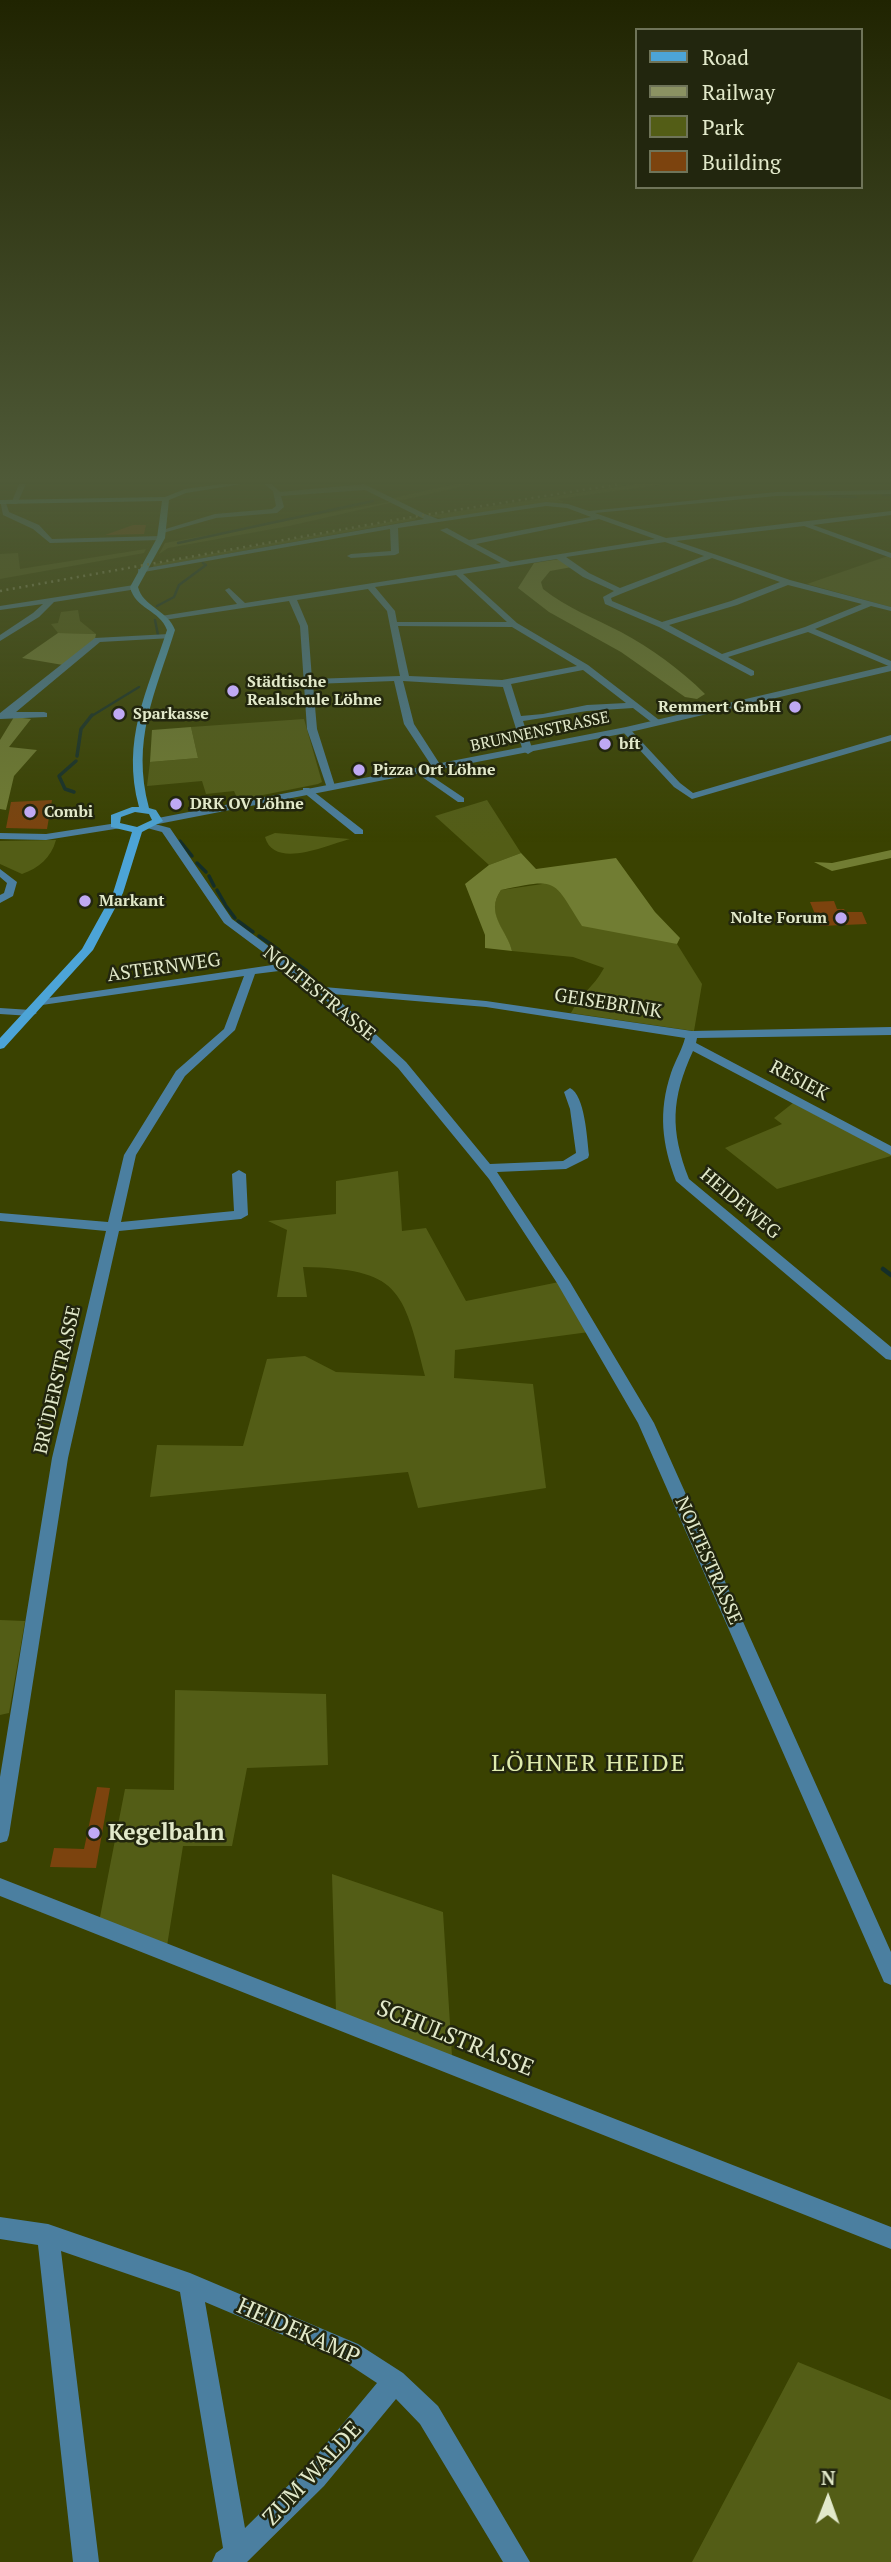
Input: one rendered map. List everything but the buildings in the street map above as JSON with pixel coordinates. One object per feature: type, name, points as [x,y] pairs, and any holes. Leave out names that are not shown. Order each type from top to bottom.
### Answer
[{"type":"main road","points":[[144,604],[170,623],[169,636],[137,733],[139,794],[152,818]]},
{"type":"main road","points":[[129,810],[139,794]]},
{"type":"main road","points":[[0,1045],[87,950],[104,923],[118,893],[132,849],[120,813],[129,810],[152,818]]},
{"type":"main road","points":[[124,826],[152,818]]},
{"type":"street","points":[[0,608],[24,604]]},
{"type":"street","points":[[0,639],[36,615],[47,604]]},
{"type":"street","points":[[164,618],[252,604]]},
{"type":"street","points":[[294,604],[304,626],[312,729],[330,786]]},
{"type":"street","points":[[385,604],[391,611],[409,724],[438,769]]},
{"type":"street","points":[[491,604],[514,625],[585,667],[658,723]]},
{"type":"street","points":[[612,604],[662,625],[724,656],[751,673]]},
{"type":"street","points":[[662,625],[732,604]]},
{"type":"street","points":[[724,656],[808,629],[869,604],[891,609]]},
{"type":"street","points":[[393,624],[514,625]]},
{"type":"street","points":[[808,629],[891,666]]},
{"type":"street","points":[[3,715],[98,640],[169,636]]},
{"type":"street","name":"BRUNNENSTRASSE","points":[[152,818],[528,751],[658,723],[891,666]]},
{"type":"street","points":[[308,682],[401,678],[502,683],[585,667]]},
{"type":"street","points":[[502,683],[507,685],[528,751]]},
{"type":"street","points":[[518,719],[543,718],[586,708],[635,705]]},
{"type":"street","points":[[3,715],[46,712],[32,727]]},
{"type":"street","points":[[626,730],[677,785],[692,796],[891,738]]},
{"type":"street","points":[[421,772],[461,800]]},
{"type":"street","points":[[306,790],[359,832]]},
{"type":"street","name":"NOLTESTRASSE","points":[[152,818],[167,833],[228,921],[321,990],[402,1065],[487,1168],[563,1282],[646,1423],[891,1975]]},
{"type":"street","points":[[0,835],[46,836],[124,826]]},
{"type":"street","points":[[0,872],[12,882],[9,894],[0,900]]},
{"type":"street","name":"ASTERNWEG","points":[[42,1002],[250,974],[290,966]]},
{"type":"street","name":"BRÜDERSTRASSE","points":[[0,1835],[60,1458],[113,1227],[135,1145],[180,1074],[229,1030],[250,974]]},
{"type":"street","name":"GEISEBRINK","points":[[321,990],[498,1006],[691,1040],[891,1031]]},
{"type":"street","points":[[0,1011],[31,1013]]},
{"type":"street","name":"RESIEK","points":[[691,1040],[891,1151]]},
{"type":"street","name":"HEIDEWEG","points":[[691,1040],[677,1072],[667,1116],[670,1148],[683,1181],[891,1354]]},
{"type":"street","points":[[487,1168],[566,1165],[578,1161],[583,1155],[576,1109],[569,1092]]},
{"type":"street","points":[[0,1217],[113,1227],[241,1215],[239,1174]]},
{"type":"street","name":"SCHULSTRASSE","points":[[0,1887],[891,2238]]},
{"type":"street","name":"HEIDEKAMP","points":[[0,2228],[48,2235],[190,2284],[351,2352],[395,2381],[429,2415],[517,2562]]},
{"type":"street","points":[[48,2235],[86,2562]]},
{"type":"street","points":[[190,2284],[231,2558]]},
{"type":"street","name":"ZUM WALDE","points":[[231,2558],[315,2477],[395,2381]]},
{"type":"green space","points":[[538,604],[565,604],[621,632],[676,668],[705,694],[697,699],[685,697],[621,652]]},
{"type":"green space","points":[[78,610],[80,621],[96,634],[58,633],[51,624],[58,623],[61,612]]},
{"type":"green space","points":[[58,633],[96,634],[95,639],[63,665],[22,658]]},
{"type":"green space","points":[[14,717],[31,719],[9,747],[37,750],[14,776],[6,810],[0,809],[0,740]]},
{"type":"green space","points":[[304,719],[322,782],[318,784],[238,800],[234,791],[206,794],[202,781],[147,786],[150,762],[198,758],[191,727]]},
{"type":"green space","points":[[191,727],[198,758],[150,762],[152,730]]},
{"type":"green space","points":[[487,800],[521,853],[489,865],[435,816]]},
{"type":"green space","points":[[275,833],[350,839],[315,850],[290,854],[270,847],[265,837]]},
{"type":"green space","points":[[56,840],[48,857],[28,872],[22,874],[0,864],[0,841]]},
{"type":"green space","points":[[891,850],[891,858],[832,871],[814,862],[832,863]]},
{"type":"green space","points":[[521,853],[536,869],[616,858],[655,912],[680,938],[677,944],[582,926],[558,891],[552,886],[534,884],[501,890],[496,899],[496,915],[512,951],[485,948],[485,935],[465,884],[489,865]]},
{"type":"green space","points":[[549,883],[677,944],[702,984],[694,1031],[571,1013],[604,968],[573,957],[512,951],[496,915],[496,899],[501,890]]},
{"type":"green space","points":[[793,1103],[891,1156],[777,1189],[725,1148],[782,1124],[774,1118]]},
{"type":"green space","points":[[398,1171],[402,1231],[426,1228],[466,1301],[559,1282],[589,1332],[455,1350],[454,1378],[533,1384],[546,1488],[418,1508],[408,1472],[150,1497],[157,1445],[243,1446],[267,1359],[305,1356],[336,1372],[425,1376],[402,1303],[392,1289],[378,1279],[359,1272],[303,1267],[307,1297],[277,1297],[287,1230],[268,1221],[336,1214],[336,1181]]},
{"type":"green space","points":[[0,1620],[25,1621],[9,1713],[0,1715]]},
{"type":"green space","points":[[175,1690],[326,1694],[328,1765],[247,1768],[232,1846],[183,1846],[167,1946],[99,1922],[125,1789],[174,1790]]},
{"type":"green space","points":[[332,1874],[443,1912],[452,2056],[336,2012]]},
{"type":"green space","points":[[798,2362],[891,2400],[891,2562],[692,2562]]},
{"type":"waterway","points":[[157,606],[162,604]]},
{"type":"waterway","points":[[155,620],[158,635]]},
{"type":"waterway","points":[[91,716],[139,687]]},
{"type":"waterway","points":[[77,756],[81,729],[91,716]]},
{"type":"waterway","points":[[74,792],[65,789],[59,776],[76,761]]},
{"type":"waterway","points":[[180,841],[192,856]]},
{"type":"waterway","points":[[197,863],[206,872]]},
{"type":"waterway","points":[[209,876],[214,886]]},
{"type":"waterway","points":[[217,890],[225,904]]},
{"type":"waterway","points":[[226,906],[235,918]]},
{"type":"waterway","points":[[238,921],[253,932]]},
{"type":"waterway","points":[[259,936],[279,950]]},
{"type":"waterway","points":[[286,956],[307,971]]},
{"type":"waterway","points":[[883,1269],[891,1275]]},
{"type":"place","name":"Städtische Realschule Löhne","points":[[233,691]]},
{"type":"place","name":"Remmert GmbH","points":[[795,707]]},
{"type":"place","name":"Sparkasse","points":[[119,714]]},
{"type":"place","name":"bft","points":[[605,744]]},
{"type":"place","name":"Pizza Ort Löhne","points":[[359,770]]},
{"type":"place","name":"DRK OV Löhne","points":[[176,804]]},
{"type":"place","name":"Combi","points":[[30,812]]},
{"type":"place","name":"Markant","points":[[85,901]]},
{"type":"place","name":"Nolte Forum","points":[[841,918]]},
{"type":"place","name":"Kegelbahn","points":[[94,1833]]},
{"type":"district","name":"LÖHNER HEIDE","points":[[589,1764]]}]
